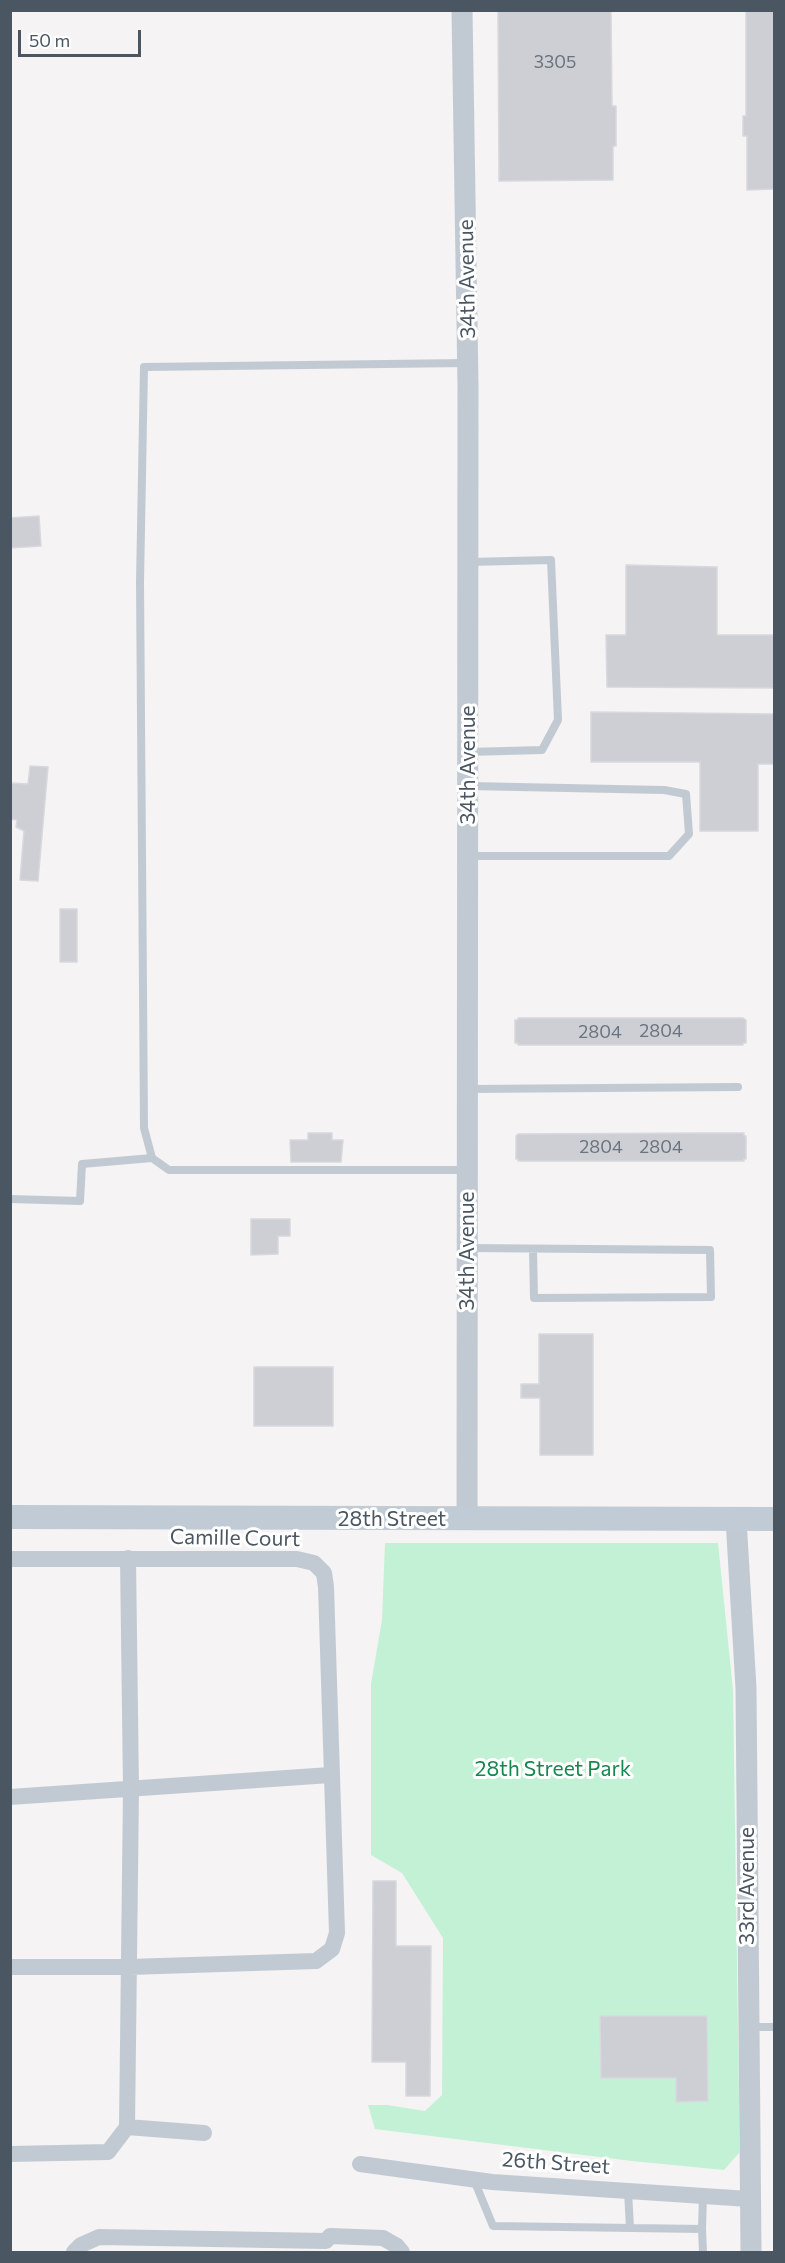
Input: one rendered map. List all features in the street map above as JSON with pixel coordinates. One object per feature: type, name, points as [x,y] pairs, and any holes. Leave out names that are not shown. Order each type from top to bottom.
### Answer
[{"type":"main road","name":"28th Street","points":[[10,1517],[774,1519]]},
{"type":"street","name":"34th Avenue","points":[[462,10],[468,363],[467,1519]]},
{"type":"street","name":"33rd Avenue","points":[[736,1519],[746,1688],[751,2253]]},
{"type":"street","points":[[10,2154],[108,2152],[127,2127],[131,1789],[128,1558]]},
{"type":"street","name":"Camille Court","points":[[10,1559],[297,1559],[314,1563],[324,1573],[337,1933],[332,1949],[316,1961],[129,1967],[10,1967]]},
{"type":"street","points":[[10,1797],[330,1775]]},
{"type":"street","points":[[127,2127],[204,2133]]},
{"type":"street","name":"26th Street","points":[[360,2164],[474,2179],[749,2199]]},
{"type":"street","points":[[74,2253],[81,2245],[99,2237],[326,2241],[330,2236],[383,2238],[397,2246],[402,2253]]},
{"type":"lane","points":[[468,363],[144,367],[140,594],[144,1128],[152,1158],[169,1170],[468,1170]]},
{"type":"lane","points":[[468,562],[551,560],[558,720],[542,750],[468,752]]},
{"type":"lane","points":[[468,786],[664,790],[686,794],[689,834],[669,856],[468,856]]},
{"type":"lane","points":[[468,1089],[738,1086]]},
{"type":"lane","points":[[10,1199],[80,1201],[81,1164],[152,1158]]},
{"type":"lane","points":[[467,1248],[710,1250],[711,1297],[534,1298],[533,1249]]},
{"type":"lane","points":[[748,2027],[774,2027]]},
{"type":"lane","points":[[474,2179],[493,2226],[702,2229]]},
{"type":"lane","points":[[628,2191],[630,2228]]},
{"type":"lane","points":[[703,2196],[703,2253]]},
{"type":"green space","name":"28th Street Park","points":[[385,1543],[718,1543],[733,1690],[739,2100],[739,2153],[724,2170],[375,2129],[368,2105],[387,2105],[425,2111],[442,2095],[443,1938],[402,1873],[371,1855],[371,1684],[382,1620]]},
{"type":"building","points":[[498,10],[611,10],[612,106],[616,106],[613,180],[499,181]]},
{"type":"building","points":[[746,10],[774,10],[774,189],[747,190],[747,136],[743,136],[743,116],[746,116]]},
{"type":"building","points":[[39,516],[41,546],[10,548],[10,518]]},
{"type":"building","points":[[626,565],[717,567],[717,635],[774,635],[774,688],[607,687],[606,635],[626,635]]},
{"type":"building","points":[[591,712],[774,714],[774,764],[758,764],[758,831],[700,831],[700,762],[591,762]]},
{"type":"building","points":[[30,766],[48,767],[38,881],[20,880],[24,831],[16,827],[17,820],[10,819],[10,783],[28,784]]},
{"type":"building","points":[[60,909],[77,909],[77,962],[60,962]]},
{"type":"building","points":[[518,1018],[743,1018],[746,1020],[746,1043],[743,1045],[518,1045],[515,1043],[515,1020]]},
{"type":"building","points":[[308,1133],[332,1133],[332,1140],[343,1140],[341,1162],[291,1162],[290,1140],[308,1140]]},
{"type":"building","points":[[744,1133],[746,1159],[743,1159],[744,1161],[518,1161],[516,1159],[516,1136],[518,1134]]},
{"type":"building","points":[[251,1219],[290,1219],[290,1236],[278,1236],[278,1254],[251,1255]]},
{"type":"building","points":[[539,1334],[593,1334],[593,1455],[540,1455],[540,1398],[521,1398],[521,1384],[539,1384]]},
{"type":"building","points":[[254,1367],[333,1367],[333,1426],[254,1426]]},
{"type":"building","points":[[373,1881],[396,1881],[396,1946],[431,1946],[430,2096],[406,2096],[406,2062],[372,2062]]},
{"type":"building","points":[[600,2016],[707,2016],[708,2101],[676,2102],[676,2078],[601,2078]]}]
